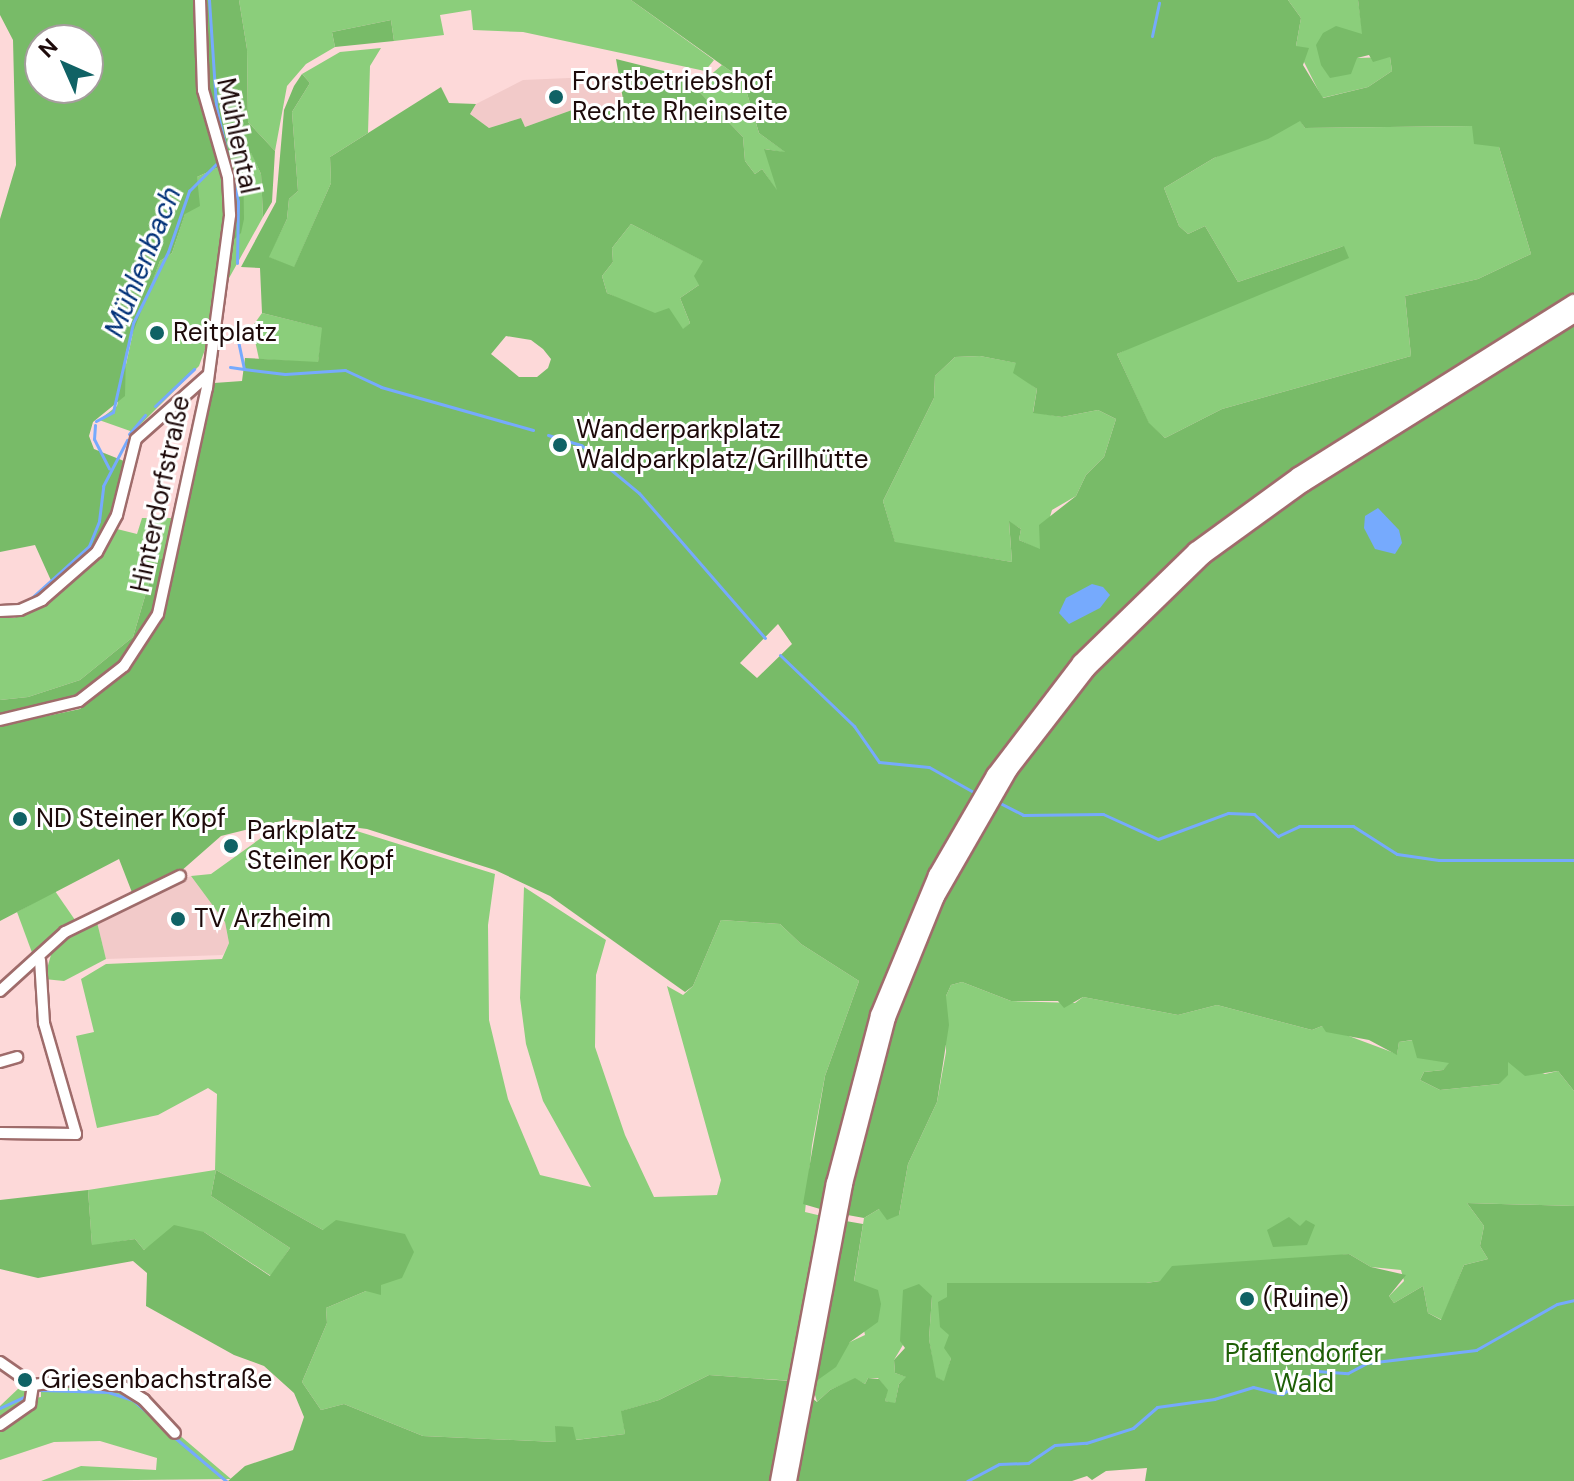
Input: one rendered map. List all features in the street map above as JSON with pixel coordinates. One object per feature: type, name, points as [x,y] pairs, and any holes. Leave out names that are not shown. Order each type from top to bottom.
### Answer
[{"type":"highway","points":[[778,1481],[802,1390],[856,1129],[915,932],[1002,783],[1084,665],[1165,576],[1252,507],[1574,302]]},
{"type":"highway","points":[[1084,665],[1173,583],[1248,522],[1574,315]]},
{"type":"highway","points":[[789,1481],[802,1390]]},
{"type":"street","name":"Mühlental","points":[[200,0],[203,90],[230,197],[208,375]]},
{"type":"street","points":[[0,611],[20,610],[42,600],[97,552],[117,515],[136,439],[208,375]]},
{"type":"street","name":"Hinterdorfstraße","points":[[0,720],[79,701],[124,666],[158,614],[208,375]]},
{"type":"street","points":[[0,991],[40,960],[51,943],[81,921],[180,876]]},
{"type":"street","points":[[0,1133],[76,1134],[44,1023],[40,960]]},
{"type":"street","points":[[0,1062],[17,1057]]},
{"type":"street","points":[[0,1362],[33,1385],[73,1380],[122,1386],[144,1400],[175,1433]]},
{"type":"street","points":[[0,1425],[30,1404],[33,1385]]},
{"type":"shaded area","name":"Forstbetriebshof Rechte Rheinseite","points":[[615,76],[624,105],[572,110],[525,127],[521,118],[489,128],[470,114],[476,104],[523,80]]},
{"type":"shaded area","points":[[191,876],[225,922],[229,943],[223,955],[106,959],[96,918]]},
{"type":"green space","points":[[0,0],[196,0],[199,92],[221,166],[197,177],[200,206],[185,214],[172,253],[160,261],[126,351],[125,396],[93,422],[89,436],[94,449],[124,461],[109,525],[89,553],[53,585],[35,545],[0,552],[0,219],[16,165],[13,40],[0,15]]},
{"type":"green space","points":[[205,0],[239,0],[247,49],[248,122],[275,151],[272,202],[263,217],[261,174],[251,153],[243,157],[244,219],[241,233],[230,243],[233,189],[206,89]]},
{"type":"green space","points":[[239,0],[631,0],[714,60],[705,71],[523,32],[473,30],[471,10],[440,15],[444,35],[394,41],[391,20],[332,32],[335,47],[306,64],[287,86],[275,151],[248,122],[247,49]]},
{"type":"green space","points":[[631,0],[1288,0],[1301,18],[1296,46],[1309,48],[1303,65],[1323,98],[1368,87],[1392,71],[1390,57],[1373,62],[1369,55],[1357,58],[1351,74],[1330,78],[1321,65],[1316,45],[1323,33],[1336,26],[1362,34],[1358,0],[1574,0],[1574,298],[1080,652],[1048,690],[970,800],[901,935],[827,1211],[803,1204],[825,1076],[859,981],[801,944],[780,924],[721,920],[693,986],[685,992],[550,896],[495,870],[367,829],[289,819],[221,836],[180,872],[133,895],[119,859],[0,921],[0,726],[80,709],[129,670],[163,613],[214,383],[242,381],[245,358],[318,362],[322,328],[262,313],[260,268],[241,267],[276,202],[284,110],[302,74],[310,83],[292,112],[298,191],[289,199],[287,219],[269,257],[294,267],[331,183],[330,157],[441,87],[449,103],[476,104],[470,114],[489,128],[521,118],[525,127],[572,110],[624,105],[616,59],[684,76],[743,137],[745,161],[755,174],[762,169],[777,190],[764,149],[785,152],[759,133],[743,80]],"holes":[[[1300,121],[1305,128],[1472,126],[1474,144],[1499,147],[1531,254],[1478,279],[1405,296],[1411,356],[1222,409],[1165,438],[1149,423],[1117,354],[1349,258],[1344,246],[1238,282],[1205,226],[1188,234],[1179,226],[1164,188],[1214,158],[1268,139]],[[631,224],[703,261],[694,276],[699,285],[680,298],[690,323],[683,329],[669,308],[655,313],[607,293],[602,276],[613,262],[612,248]],[[506,336],[531,340],[551,359],[548,368],[537,377],[519,377],[491,354]],[[980,356],[1016,363],[1013,373],[1037,389],[1033,413],[1062,417],[1098,410],[1116,419],[1104,457],[1086,475],[1076,496],[1039,525],[1040,549],[1019,540],[1021,529],[1009,521],[1012,562],[895,542],[883,501],[934,398],[935,376],[955,357]],[[778,624],[792,644],[757,678],[740,663]]]},
{"type":"green space","points":[[1288,0],[1358,0],[1363,35],[1357,58],[1390,57],[1392,71],[1368,87],[1322,98],[1296,46],[1301,18]]},
{"type":"green space","points":[[391,20],[394,41],[335,47],[332,32]]},
{"type":"green space","points":[[381,48],[370,66],[368,133],[330,157],[331,183],[294,268],[268,257],[287,219],[289,199],[298,191],[292,112],[310,83],[302,74],[340,52]]},
{"type":"green space","points":[[722,65],[743,80],[759,133],[787,153],[765,149],[779,184],[777,191],[762,169],[755,174],[745,161],[743,137],[684,76],[707,78]]},
{"type":"green space","points":[[1300,120],[1305,128],[1472,126],[1499,147],[1531,254],[1478,279],[1405,296],[1411,356],[1222,409],[1165,438],[1149,424],[1117,354],[1344,246],[1238,282],[1205,226],[1188,234],[1179,226],[1164,188],[1214,158]]},
{"type":"green space","points":[[251,152],[261,174],[263,217],[223,289],[245,170],[243,156]]},
{"type":"green space","points":[[221,166],[226,221],[211,333],[199,366],[133,432],[99,420],[117,406],[135,323],[160,261],[172,253],[197,177]]},
{"type":"green space","points":[[631,224],[704,261],[699,285],[680,298],[690,323],[683,330],[607,293],[602,276],[613,262],[612,248]]},
{"type":"green space","points":[[262,313],[323,328],[318,363],[259,359],[252,327]]},
{"type":"green space","points":[[1574,318],[1574,1091],[1558,1071],[1525,1076],[1508,1062],[1508,1075],[1499,1084],[1440,1090],[1420,1080],[1424,1072],[1443,1070],[1449,1063],[1417,1058],[1412,1040],[1399,1042],[1397,1055],[1369,1040],[1326,1032],[1322,1026],[1312,1030],[1217,1005],[1178,1015],[1083,997],[1064,1008],[1058,1001],[1011,1001],[962,982],[951,985],[946,996],[949,1025],[937,1102],[908,1164],[899,1215],[887,1220],[879,1209],[864,1218],[842,1214],[892,1020],[935,919],[1006,788],[1090,677],[1234,536]]},
{"type":"green space","points":[[980,356],[1017,363],[1020,376],[1037,389],[1033,412],[1062,417],[1098,410],[1116,419],[1104,457],[1086,475],[1076,496],[1052,510],[1040,550],[1019,540],[1021,529],[1009,522],[1012,562],[895,543],[883,501],[934,398],[935,376],[955,357]]},
{"type":"green space","points":[[142,518],[176,518],[166,559],[156,559],[133,637],[80,680],[28,697],[0,700],[0,618],[14,618],[42,605],[99,556],[117,529],[137,534]]},
{"type":"green space","points":[[156,559],[166,559],[153,611],[121,663],[75,695],[0,715],[0,700],[28,697],[80,680],[133,637]]},
{"type":"green space","points":[[275,828],[347,828],[495,874],[488,925],[489,1020],[508,1099],[540,1175],[591,1187],[543,1101],[526,1044],[520,998],[524,887],[606,940],[596,975],[595,1047],[625,1135],[654,1197],[717,1195],[721,1180],[667,986],[683,995],[693,986],[721,920],[780,924],[801,944],[859,981],[825,1076],[812,1145],[805,1212],[826,1217],[794,1381],[709,1375],[659,1400],[622,1411],[625,1434],[575,1440],[556,1426],[556,1442],[423,1436],[344,1404],[321,1410],[302,1382],[327,1323],[326,1308],[366,1291],[323,1230],[216,1170],[211,1196],[290,1248],[271,1276],[204,1232],[163,1237],[144,1250],[135,1239],[92,1246],[88,1190],[215,1170],[217,1094],[208,1088],[158,1115],[97,1128],[76,1036],[94,1032],[81,979],[106,964],[222,959],[229,943],[225,922],[191,876],[211,874]]},
{"type":"green space","points":[[55,891],[75,920],[34,958],[17,912]]},
{"type":"green space","points":[[96,918],[106,959],[64,981],[44,979],[53,948]]},
{"type":"green space","points":[[962,982],[1011,1001],[1075,1003],[1083,997],[1178,1015],[1217,1005],[1312,1030],[1322,1026],[1397,1054],[1399,1042],[1413,1040],[1450,1063],[1443,1070],[1424,1072],[1420,1080],[1440,1090],[1499,1084],[1508,1061],[1545,1074],[1558,1071],[1574,1091],[1574,1206],[1467,1203],[1484,1226],[1480,1246],[1488,1259],[1464,1265],[1442,1320],[1428,1313],[1423,1286],[1394,1303],[1389,1296],[1404,1281],[1401,1270],[1371,1267],[1349,1254],[1146,1283],[947,1283],[951,1358],[945,1382],[935,1377],[929,1339],[932,1296],[894,1360],[895,1373],[907,1377],[899,1384],[895,1404],[885,1401],[887,1390],[878,1378],[868,1378],[865,1384],[855,1379],[830,1390],[817,1402],[812,1384],[850,1342],[865,1335],[854,1282],[864,1218],[879,1209],[899,1215],[908,1164],[937,1102],[946,1052],[946,996],[951,985]]},
{"type":"green space","points":[[216,1170],[323,1230],[336,1220],[405,1234],[414,1252],[402,1278],[381,1285],[381,1295],[366,1291],[326,1308],[327,1323],[302,1382],[321,1410],[344,1404],[423,1436],[556,1442],[555,1426],[573,1427],[576,1440],[625,1434],[621,1411],[659,1400],[709,1375],[791,1381],[772,1481],[228,1481],[245,1466],[293,1450],[304,1417],[294,1393],[264,1366],[234,1355],[146,1306],[147,1273],[133,1261],[38,1278],[0,1269],[0,1200],[88,1190],[92,1245],[135,1239],[144,1250],[174,1225],[204,1232],[270,1276],[290,1248],[211,1196]]},
{"type":"green space","name":"Pfaffendorfer Wald","points":[[1467,1203],[1574,1206],[1574,1481],[1145,1481],[1147,1468],[1106,1471],[1092,1480],[1087,1476],[1072,1481],[796,1481],[812,1398],[817,1402],[830,1390],[855,1378],[865,1384],[868,1378],[879,1379],[888,1390],[885,1401],[895,1403],[899,1384],[906,1377],[895,1373],[894,1360],[905,1348],[900,1341],[903,1290],[919,1284],[932,1296],[929,1339],[936,1377],[944,1381],[951,1358],[944,1348],[949,1335],[940,1327],[938,1302],[947,1297],[947,1283],[1146,1283],[1160,1281],[1172,1266],[1349,1254],[1371,1267],[1406,1275],[1389,1296],[1394,1303],[1423,1286],[1428,1313],[1441,1320],[1464,1265],[1488,1259],[1480,1246],[1484,1226]]},
{"type":"green space","points":[[1289,1217],[1300,1226],[1306,1220],[1315,1225],[1307,1245],[1273,1247],[1267,1230]]},
{"type":"green space","points":[[840,1220],[863,1224],[854,1281],[878,1290],[881,1304],[878,1322],[850,1342],[836,1367],[812,1384]]},
{"type":"green space","points":[[86,1383],[88,1388],[130,1393],[231,1479],[41,1481],[81,1466],[156,1470],[157,1458],[100,1441],[54,1442],[0,1460],[0,1406],[20,1387],[28,1386],[29,1399],[41,1397],[41,1389]]},
{"type":"water","points":[[1378,508],[1399,530],[1402,543],[1395,554],[1375,549],[1364,528],[1365,516]]},
{"type":"water","points":[[1092,584],[1103,587],[1110,595],[1100,608],[1069,624],[1059,613],[1066,598]]},
{"type":"waterway","name":"Mühlenbach","points":[[209,0],[216,106],[238,201],[237,263]]},
{"type":"waterway","points":[[1152,36],[1159,3]]},
{"type":"waterway","name":"Mühlenbach","points":[[96,421],[113,412],[133,323],[168,252],[189,191],[217,163]]},
{"type":"waterway","name":"Mühlenbach","points":[[230,367],[244,369],[236,331]]},
{"type":"waterway","name":"Mühlenbach","points":[[155,406],[194,369]]},
{"type":"waterway","points":[[244,369],[285,374],[345,370],[381,387],[533,430]]},
{"type":"waterway","name":"Mühlenbach","points":[[129,434],[145,415]]},
{"type":"waterway","name":"Mühlenbach","points":[[95,425],[94,439],[109,468]]},
{"type":"waterway","points":[[548,435],[581,445],[639,493],[765,638]]},
{"type":"waterway","name":"Mühlenbach","points":[[28,601],[89,546],[99,521],[103,486],[127,440]]},
{"type":"waterway","points":[[780,655],[854,726],[879,762],[929,767],[977,794]]},
{"type":"waterway","points":[[996,801],[1023,815],[1103,814],[1158,839],[1228,813],[1254,814],[1278,836],[1299,826],[1353,826],[1397,854],[1439,860],[1574,860]]},
{"type":"waterway","points":[[967,1481],[999,1464],[1028,1463],[1055,1445],[1086,1443],[1133,1428],[1157,1407],[1214,1399],[1253,1387],[1282,1394],[1317,1371],[1348,1373],[1367,1363],[1476,1350],[1557,1304],[1574,1300]]},
{"type":"waterway","points":[[40,1390],[108,1392],[133,1400],[157,1421]]},
{"type":"waterway","points":[[0,1408],[30,1394]]},
{"type":"waterway","points":[[174,1437],[226,1481]]},
{"type":"place","name":"Forstbetriebshof Rechte Rheinseite","points":[[556,97]]},
{"type":"place","name":"Reitplatz","points":[[157,333]]},
{"type":"place","name":"Wanderparkplatz Waldparkplatz/Grillhütte","points":[[560,445]]},
{"type":"place","name":"ND Steiner Kopf","points":[[20,819]]},
{"type":"place","name":"Parkplatz Steiner Kopf","points":[[231,846]]},
{"type":"place","name":"TV Arzheim","points":[[178,919]]},
{"type":"place","name":"(Ruine)","points":[[1247,1299]]},
{"type":"place","name":"Griesenbachstraße","points":[[25,1380]]}]
